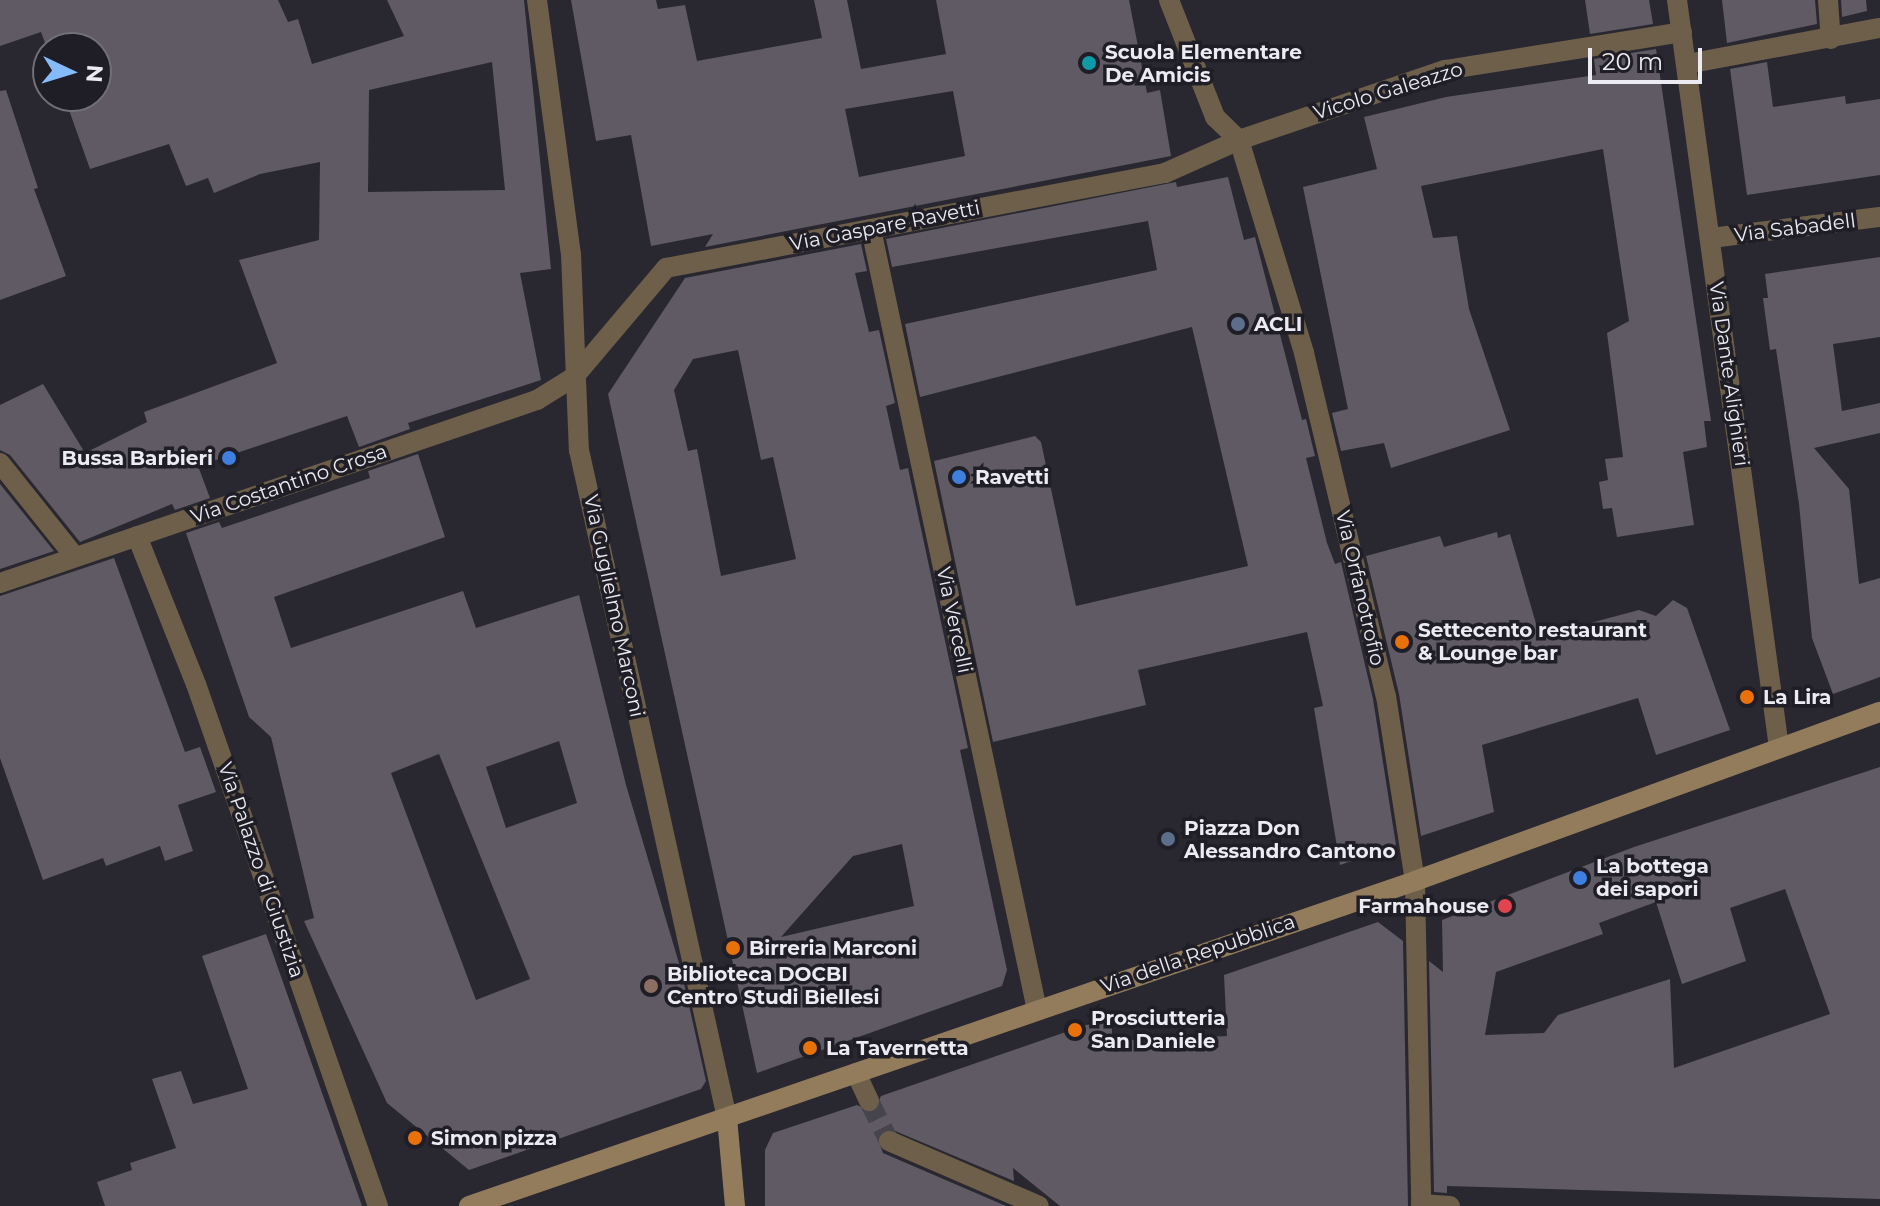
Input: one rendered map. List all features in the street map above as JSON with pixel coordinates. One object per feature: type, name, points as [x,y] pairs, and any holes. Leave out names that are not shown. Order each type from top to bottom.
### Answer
[{"type":"street","name":"Via Guglielmo Marconi","points":[[537,0],[571,254],[579,450],[727,1118],[735,1206]]},
{"type":"street","name":"Via Orfanotrofio","points":[[1169,0],[1215,117],[1239,140],[1304,353],[1379,666],[1415,881],[1421,1205]]},
{"type":"street","name":"Via Dante Alighieri","points":[[1677,0],[1779,748]]},
{"type":"street","points":[[1828,0],[1831,39]]},
{"type":"street","points":[[1687,64],[1801,46],[1880,28]]},
{"type":"street","name":"Vicolo Galeazzo","points":[[1239,140],[1445,70],[1682,32]]},
{"type":"street","name":"Via Gaspare Ravetti","points":[[574,377],[666,268],[1165,173],[1239,140]]},
{"type":"street","name":"Via Sabadell","points":[[1711,238],[1880,217]]},
{"type":"street","name":"Via Vercelli","points":[[871,229],[1037,1010]]},
{"type":"street","name":"Via Costantino Crosa","points":[[0,583],[537,400],[574,377]]},
{"type":"street","points":[[0,463],[75,557]]},
{"type":"street","name":"Via Palazzo di Giustizia","points":[[137,536],[196,684],[378,1206]]},
{"type":"street","name":"Via della Repubblica","points":[[469,1206],[1415,881],[1880,712]]},
{"type":"street","points":[[856,1073],[869,1101]]},
{"type":"street","points":[[889,1141],[1039,1206]]},
{"type":"street","points":[[1421,1205],[1450,1206]]},
{"type":"building","points":[[0,0],[278,0],[288,22],[298,19],[312,64],[404,36],[387,0],[524,0],[551,269],[520,273],[541,380],[408,423],[410,429],[359,447],[347,416],[198,466],[210,498],[175,510],[172,504],[80,542],[10,455],[0,450],[0,405],[43,384],[85,453],[147,422],[144,412],[277,363],[239,260],[319,240],[320,162],[260,174],[214,193],[208,178],[186,186],[169,144],[90,169],[70,112],[112,112],[112,32],[32,32],[32,35],[0,46]],"holes":[[[492,62],[505,190],[368,192],[369,90]]]},
{"type":"building","points":[[571,0],[656,0],[658,9],[685,5],[697,61],[822,38],[814,0],[847,0],[861,69],[946,54],[936,0],[1129,0],[1147,93],[1160,90],[1171,156],[705,247],[713,234],[651,246],[631,135],[596,141]],"holes":[[[953,91],[965,156],[859,177],[845,109]]]},
{"type":"building","points":[[1585,0],[1649,0],[1653,24],[1590,34]]},
{"type":"building","points":[[1722,0],[1815,0],[1817,24],[1727,43]]},
{"type":"building","points":[[1841,0],[1866,0],[1867,11],[1842,17]]},
{"type":"building","points":[[1656,49],[1711,421],[1704,421],[1707,447],[1683,452],[1694,525],[1617,537],[1612,508],[1603,509],[1599,482],[1608,480],[1605,459],[1623,457],[1607,333],[1629,321],[1603,149],[1421,186],[1433,238],[1457,236],[1469,309],[1510,430],[1391,468],[1384,443],[1341,451],[1332,413],[1348,409],[1303,187],[1377,169],[1364,117],[1446,97],[1596,75],[1594,59]]},
{"type":"building","points":[[1767,62],[1773,107],[1845,96],[1846,104],[1880,99],[1880,175],[1747,195],[1730,69]]},
{"type":"building","points":[[6,90],[38,188],[34,189],[66,276],[0,300],[0,91]]},
{"type":"building","points":[[1228,177],[1244,240],[1255,237],[1302,420],[1306,419],[1315,456],[1306,458],[1327,543],[1335,564],[1341,562],[1373,699],[1396,845],[1340,865],[1314,708],[1323,706],[1307,632],[1138,670],[1146,705],[993,742],[934,461],[1035,436],[1041,442],[1076,606],[1248,566],[1192,327],[920,397],[905,324],[1157,270],[1148,221],[892,267],[886,239],[1176,182],[1177,187]]},
{"type":"building","points":[[861,244],[867,271],[855,273],[869,332],[879,330],[895,403],[886,406],[900,470],[908,468],[968,748],[960,750],[1007,970],[1002,986],[757,1073],[608,394],[685,278]],"holes":[[[738,350],[761,460],[773,457],[796,559],[721,576],[697,449],[688,451],[674,390],[693,359]],[[902,844],[914,906],[781,937],[853,856]]]},
{"type":"building","points":[[1880,257],[1880,337],[1833,344],[1842,411],[1880,403],[1880,433],[1814,448],[1849,489],[1859,584],[1880,578],[1880,677],[1833,694],[1812,638],[1799,504],[1776,349],[1770,350],[1763,298],[1768,298],[1765,274]]},
{"type":"building","points":[[418,454],[445,537],[274,597],[291,648],[463,591],[476,628],[579,595],[626,785],[681,970],[706,1081],[701,1089],[469,1170],[387,1103],[304,921],[314,918],[271,737],[249,717],[186,533],[219,522],[222,528],[370,478],[368,471]],"holes":[[[559,741],[577,803],[506,828],[486,767]],[[439,754],[530,979],[476,1000],[391,773]]]},
{"type":"building","points":[[0,484],[54,551],[0,569]]},
{"type":"building","points":[[1497,532],[1498,538],[1510,534],[1537,627],[1542,626],[1545,635],[1639,610],[1656,616],[1673,600],[1687,608],[1730,730],[1656,755],[1638,698],[1482,745],[1494,812],[1421,836],[1399,694],[1366,556],[1440,536],[1444,547]]},
{"type":"building","points":[[114,558],[185,752],[200,747],[216,792],[178,805],[193,851],[165,861],[160,846],[106,866],[103,858],[43,880],[0,758],[0,596]]},
{"type":"building","points":[[1880,767],[1880,1199],[1447,1186],[1447,1193],[1434,1192],[1429,961],[1443,972],[1442,920],[1634,847]],"holes":[[[1785,889],[1830,1014],[1674,1068],[1670,979],[1558,1015],[1544,1033],[1485,1035],[1496,972],[1603,934],[1599,923],[1656,902],[1682,984],[1746,961],[1730,908]]]},
{"type":"building","points":[[1378,922],[1403,941],[1408,1206],[1060,1206],[1013,1168],[1014,1181],[888,1128],[877,1137],[883,1153],[1006,1206],[765,1206],[765,1150],[773,1133],[857,1105],[874,1113],[881,1096],[1112,1016],[1112,1037],[1141,1041],[1227,1036],[1224,975]]},
{"type":"building","points":[[266,934],[362,1206],[105,1206],[97,1182],[132,1170],[130,1163],[176,1148],[152,1079],[181,1071],[193,1104],[248,1089],[202,956]]},
{"type":"tunnel","points":[[869,1101],[889,1141]]},
{"type":"place","name":"Scuola Elementare De Amicis","points":[[1089,63]]},
{"type":"place","name":"ACLI","points":[[1238,324]]},
{"type":"place","name":"Bussa Barbieri","points":[[229,458]]},
{"type":"place","name":"Ravetti","points":[[959,477]]},
{"type":"place","name":"Settecento restaurant & Lounge bar","points":[[1402,642]]},
{"type":"place","name":"La Lira","points":[[1747,697]]},
{"type":"place","name":"Piazza Don Alessandro Cantono","points":[[1168,839]]},
{"type":"place","name":"La bottega dei sapori","points":[[1580,878]]},
{"type":"place","name":"Farmahouse","points":[[1505,906]]},
{"type":"place","name":"Birreria Marconi","points":[[733,948]]},
{"type":"place","name":"Biblioteca DOCBI Centro Studi Biellesi","points":[[651,986]]},
{"type":"place","name":"Prosciutteria San Daniele","points":[[1075,1030]]},
{"type":"place","name":"La Tavernetta","points":[[810,1048]]},
{"type":"place","name":"Simon pizza","points":[[415,1138]]}]
